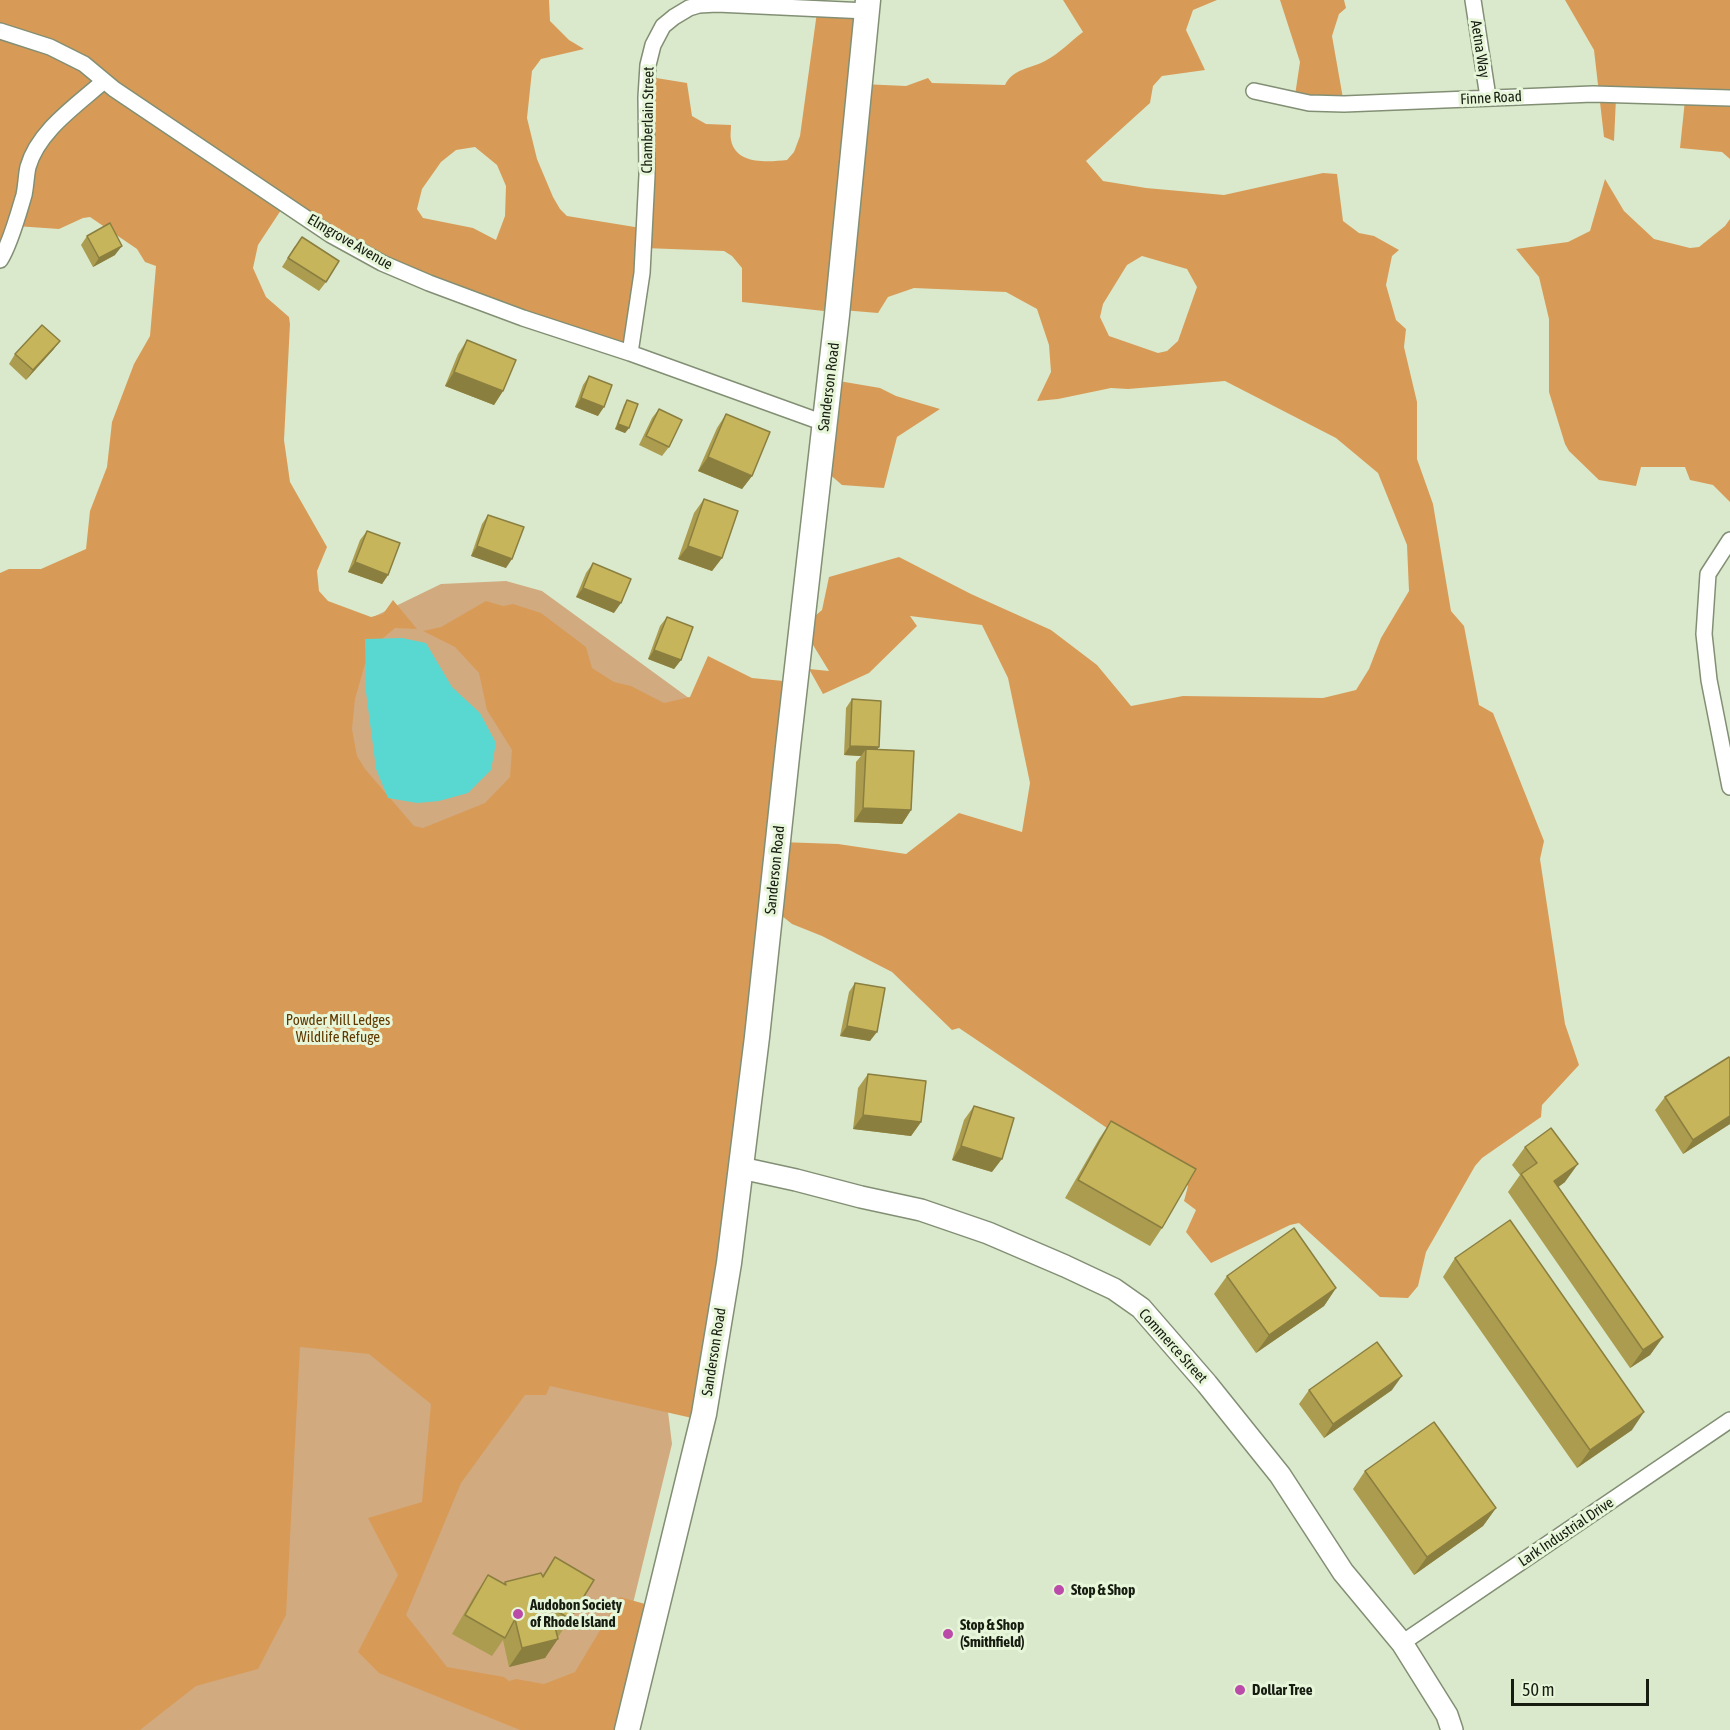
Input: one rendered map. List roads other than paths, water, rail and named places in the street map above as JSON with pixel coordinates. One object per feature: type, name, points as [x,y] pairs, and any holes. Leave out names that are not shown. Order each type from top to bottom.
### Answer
[{"type":"main road","name":"Sanderson Road","points":[[627,1730],[704,1414],[729,1263],[758,1025],[837,315],[868,6]]},
{"type":"street","name":"Aetna Way","points":[[1473,0],[1488,97]]},
{"type":"street","name":"Chamberlain Street","points":[[630,353],[642,273],[647,175],[648,65],[659,32],[674,16],[699,5],[868,6]]},
{"type":"street","name":"Elmgrove Avenue","points":[[0,31],[50,47],[84,64],[104,81],[331,235],[382,263],[514,314],[824,423]]},
{"type":"street","points":[[0,260],[24,194],[28,167],[34,151],[50,128],[104,81]]},
{"type":"street","name":"Finne Road","points":[[1254,91],[1309,103],[1344,105],[1593,94],[1730,98]]},
{"type":"street","points":[[1730,540],[1708,574],[1704,634],[1709,680],[1730,787]]},
{"type":"street","name":"Commerce Street","points":[[741,1168],[921,1210],[988,1233],[1114,1289],[1141,1308],[1280,1475],[1343,1572],[1402,1643],[1447,1715],[1452,1730]]},
{"type":"street","name":"Lark Industrial Drive","points":[[1402,1643],[1730,1420]]},
{"type":"water","points":[[402,638],[426,643],[452,687],[480,713],[496,743],[491,770],[468,793],[439,801],[417,803],[388,798],[376,769],[366,692],[365,639]]},
{"type":"place","name":"Stop & Shop","points":[[1059,1590]]},
{"type":"place","name":"Audobon Society of Rhode Island","points":[[518,1614]]},
{"type":"place","name":"Stop & Shop (Smithfield)","points":[[948,1634]]},
{"type":"place","name":"Dollar Tree","points":[[1240,1690]]},
{"type":"park label","name":"Powder Mill Ledges Wildlife Refuge","points":[[338,1028]]}]
